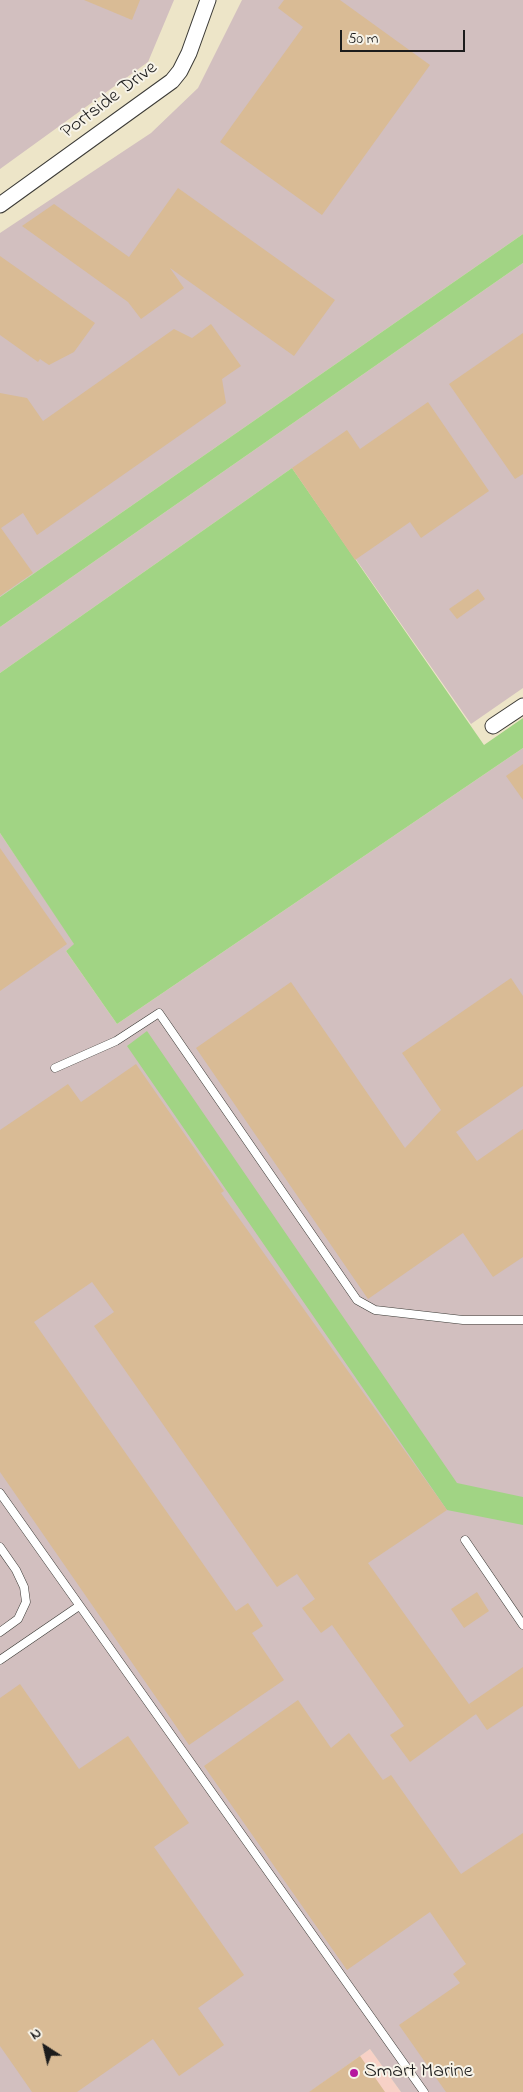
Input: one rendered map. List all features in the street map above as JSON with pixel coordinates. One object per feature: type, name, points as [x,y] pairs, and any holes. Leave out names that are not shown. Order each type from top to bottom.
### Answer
[{"type":"street","name":"Portside Drive","points":[[0,205],[172,81],[180,71],[189,53],[208,0]]},
{"type":"street","points":[[493,726],[523,706]]},
{"type":"lane","points":[[55,1068],[116,1040],[159,1013],[357,1300],[374,1310],[463,1320],[523,1320]]},
{"type":"lane","points":[[0,1493],[424,2092]]},
{"type":"lane","points":[[465,1540],[523,1626]]},
{"type":"lane","points":[[0,1547],[16,1570],[24,1587],[26,1602],[18,1620],[0,1632]]},
{"type":"lane","points":[[0,1660],[80,1606]]},
{"type":"shaded area","points":[[0,0],[174,0],[148,62],[0,169]]},
{"type":"shaded area","points":[[242,0],[523,0],[523,234],[0,597],[0,233],[151,133],[198,88]]},
{"type":"shaded area","points":[[523,263],[523,688],[471,724],[292,468],[0,673],[0,627]]},
{"type":"shaded area","points":[[523,748],[523,2092],[401,2092],[370,2049],[310,2092],[0,2092],[0,833],[75,944],[66,951],[117,1024]]},
{"type":"shaded area","name":"Smart Marine","points":[[370,2049],[401,2092],[310,2092]]},
{"type":"green space","points":[[523,234],[523,263],[0,627],[0,597]]},
{"type":"green space","points":[[292,468],[484,745],[523,718],[523,748],[117,1024],[66,951],[74,944],[0,833],[0,673]]},
{"type":"green space","points":[[147,1031],[457,1483],[523,1497],[523,1525],[447,1510],[127,1046]]},
{"type":"building","points":[[84,0],[140,0],[132,20]]},
{"type":"building","points":[[284,0],[340,0],[430,65],[322,215],[220,142],[303,27],[278,8]]},
{"type":"building","points":[[178,188],[335,300],[294,356],[170,268],[184,288],[141,319],[128,302],[22,226],[54,204],[129,257]]},
{"type":"building","points":[[0,256],[95,323],[74,352],[49,365],[40,359],[38,362],[0,335]]},
{"type":"building","points":[[211,324],[241,366],[222,379],[226,403],[37,535],[23,513],[1,528],[33,573],[0,596],[0,393],[27,398],[43,421],[174,329],[192,338]]},
{"type":"building","points":[[523,333],[523,474],[515,479],[449,384]]},
{"type":"building","points":[[428,402],[489,491],[421,538],[410,522],[355,560],[292,468],[347,430],[360,449]]},
{"type":"building","points":[[478,589],[485,599],[457,619],[449,609]]},
{"type":"building","points":[[523,764],[523,800],[506,776]]},
{"type":"building","points":[[0,848],[67,944],[0,991]]},
{"type":"building","points":[[511,978],[523,996],[523,1086],[456,1132],[477,1161],[523,1129],[523,1257],[493,1277],[463,1233],[368,1299],[196,1048],[291,982],[405,1148],[441,1110],[402,1053]]},
{"type":"building","points":[[136,1064],[224,1191],[221,1193],[447,1510],[368,1563],[476,1714],[410,1762],[390,1735],[404,1726],[332,1625],[321,1633],[302,1608],[315,1599],[297,1574],[277,1587],[94,1326],[114,1312],[92,1282],[34,1322],[236,1611],[248,1603],[263,1626],[252,1633],[284,1680],[189,1745],[0,1472],[0,1130],[68,1084],[81,1102]]},
{"type":"building","points":[[477,1592],[489,1611],[464,1628],[451,1609]]},
{"type":"building","points":[[523,1667],[523,1706],[487,1730],[469,1704]]},
{"type":"building","points":[[20,1684],[79,1769],[128,1736],[189,1823],[154,1847],[244,1975],[198,2008],[224,2045],[179,2076],[153,2039],[77,2092],[32,2092],[0,2046],[0,1698]]},
{"type":"building","points":[[298,1700],[331,1748],[349,1733],[383,1780],[391,1775],[461,1874],[523,1833],[523,2092],[446,2092],[399,2025],[460,1983],[453,1974],[466,1964],[430,1912],[347,1970],[204,1766]]},
{"type":"building","name":"Smart Marine","points":[[360,2056],[385,2092],[309,2092]]},
{"type":"place","name":"Smart Marine","points":[[354,2073]]}]
